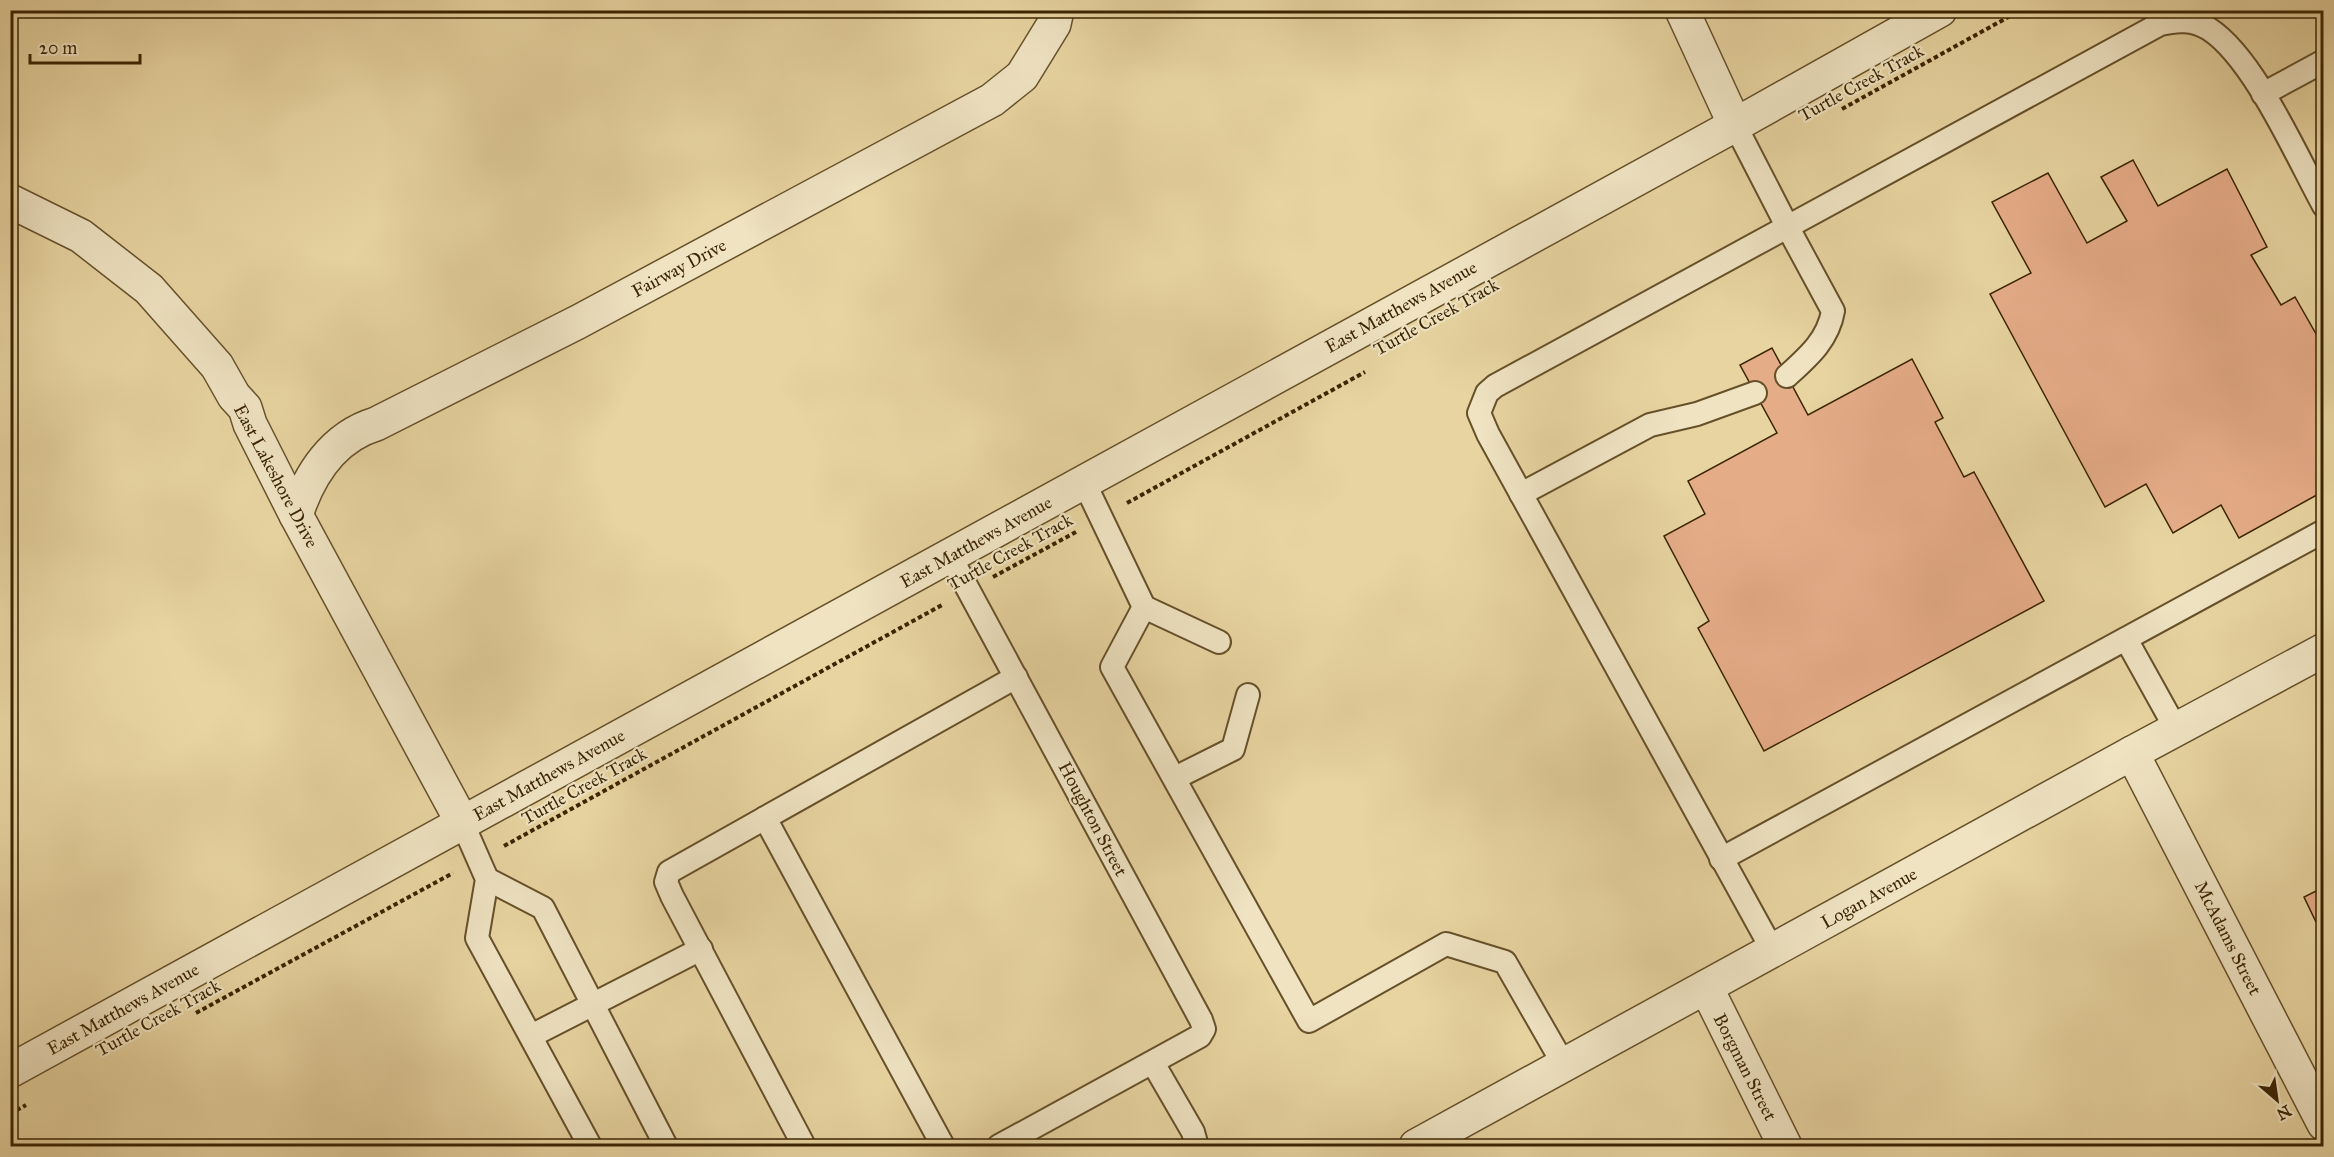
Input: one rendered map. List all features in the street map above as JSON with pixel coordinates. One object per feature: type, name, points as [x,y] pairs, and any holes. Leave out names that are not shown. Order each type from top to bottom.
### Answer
[{"type":"street","name":"Fairway Drive","points":[[296,515],[304,490],[332,448],[364,428],[578,322],[992,100],[1022,76],[1054,24],[1057,10]]},
{"type":"street","points":[[1682,10],[1736,125]]},
{"type":"street","name":"East Matthews Avenue","points":[[10,1071],[1736,125],[1940,10]]},
{"type":"street","name":"East Lakeshore Drive","points":[[10,201],[81,236],[109,256],[120,268],[149,289],[217,366],[234,396],[245,408],[250,424],[296,515],[462,822]]},
{"type":"street","name":"Logan Avenue","points":[[1416,1146],[2324,650]]},
{"type":"street","name":"McAdams Street","points":[[2132,753],[2324,1124]]},
{"type":"street","name":"Borgman Street","points":[[1706,987],[1785,1146]]},
{"type":"lane","points":[[1773,951],[1521,494],[1479,413],[1487,393],[1495,386],[1786,226],[2160,24],[2178,20],[2207,28],[2220,38],[2238,58],[2263,94],[2324,206]]},
{"type":"lane","points":[[2263,94],[2324,61]]},
{"type":"lane","points":[[1736,125],[1786,226],[1833,311],[1830,326],[1822,341],[1787,376]]},
{"type":"lane","points":[[1521,494],[1650,425],[1663,420],[1697,414],[1755,393]]},
{"type":"lane","points":[[1084,482],[1144,607],[1219,642]]},
{"type":"lane","points":[[1721,859],[2324,531]]},
{"type":"lane","name":"Houghton Street","points":[[950,556],[1201,1020],[1204,1029],[1200,1036],[1153,1063]]},
{"type":"lane","points":[[1144,607],[1112,667],[1309,1021],[1446,944],[1504,962],[1564,1065]]},
{"type":"lane","points":[[2126,639],[2176,729]]},
{"type":"lane","points":[[804,1146],[666,882],[669,872],[1016,677]]},
{"type":"lane","points":[[1175,778],[1233,748],[1248,695]]},
{"type":"lane","points":[[765,818],[943,1146]]},
{"type":"lane","points":[[462,822],[483,869],[477,938],[590,1146]]},
{"type":"lane","points":[[483,869],[543,908],[666,1146]]},
{"type":"lane","points":[[531,1036],[701,949]]},
{"type":"lane","points":[[999,1146],[1153,1063],[1193,1132],[1196,1143],[1194,1146]]},
{"type":"path","name":"Turtle Creek Track","points":[[1836,112],[2021,10]]},
{"type":"path","name":"Turtle Creek Track","points":[[193,1015],[483,869],[969,590],[1373,368]]},
{"type":"path","points":[[10,1114],[29,1104]]},
{"type":"building","points":[[2133,160],[2158,206],[2227,169],[2267,247],[2251,255],[2281,305],[2295,297],[2324,348],[2324,491],[2239,538],[2221,505],[2173,533],[2146,484],[2105,507],[1990,294],[2031,273],[1992,202],[2048,173],[2087,243],[2127,221],[2101,177]]},
{"type":"building","points":[[1772,348],[1808,415],[1912,359],[1943,418],[1935,422],[1964,477],[1974,472],[2044,601],[1764,751],[1698,628],[1709,621],[1664,536],[1705,514],[1688,481],[1777,433],[1740,365]]},
{"type":"building","points":[[2324,887],[2324,918],[2316,922],[2304,897]]}]
